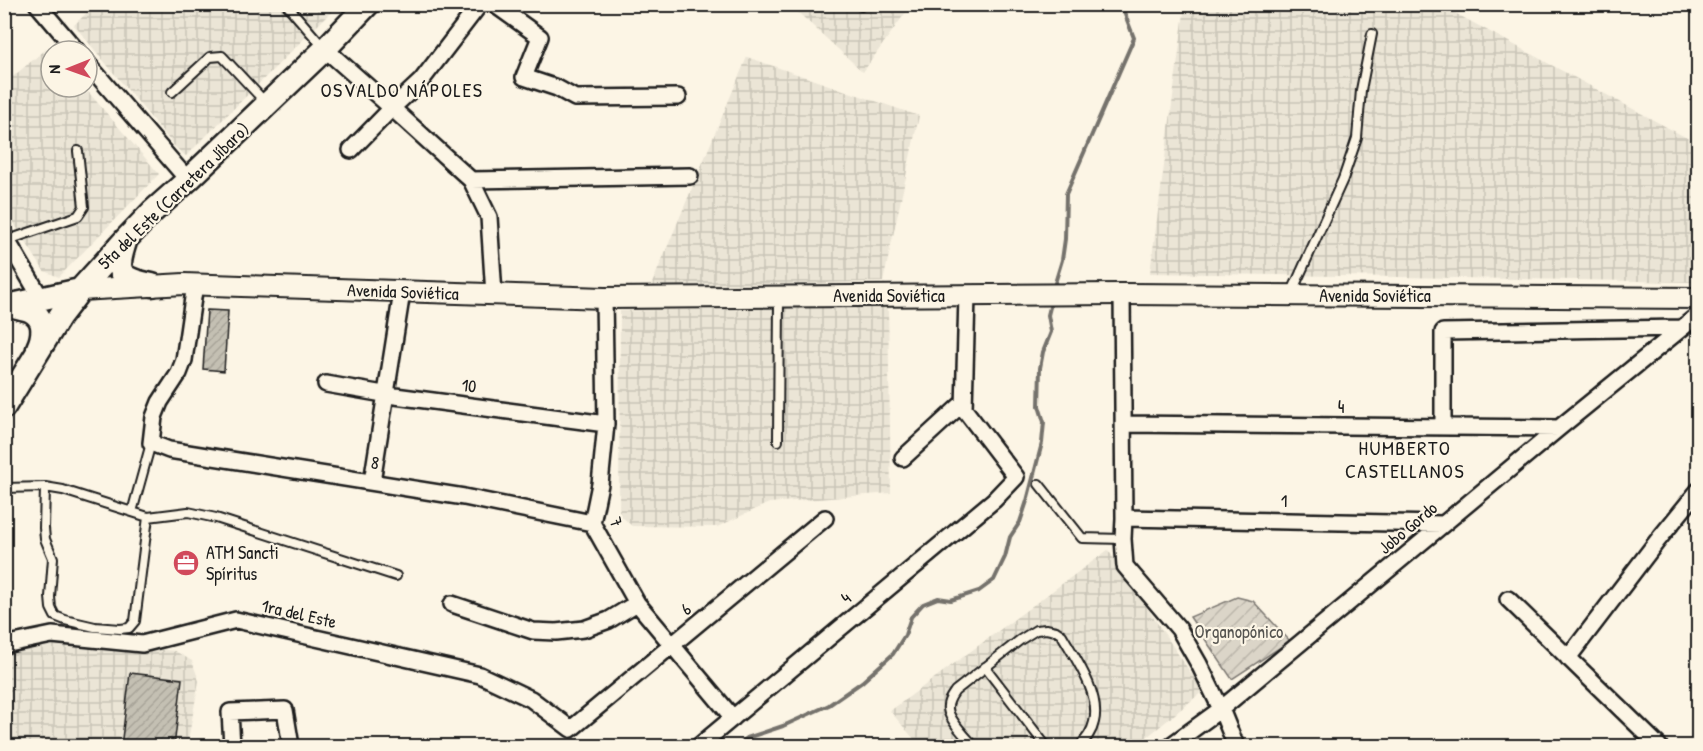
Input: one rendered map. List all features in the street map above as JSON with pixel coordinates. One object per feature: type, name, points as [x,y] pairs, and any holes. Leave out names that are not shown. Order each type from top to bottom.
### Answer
[{"type":"main road","name":"5ta del Este (Carretera Jíbaro)","points":[[4,407],[60,316],[80,290],[153,211],[325,49],[368,4]]},
{"type":"main road","points":[[127,238],[120,262],[120,271],[136,282],[152,285]]},
{"type":"main road","points":[[7,306],[80,290]]},
{"type":"main road","points":[[7,306],[32,311],[41,322],[43,336],[31,361]]},
{"type":"street","points":[[36,4],[67,39]]},
{"type":"street","points":[[351,150],[421,81],[480,4]]},
{"type":"street","points":[[494,4],[540,37],[524,77],[557,88],[574,98],[678,97]]},
{"type":"street","points":[[325,49],[471,180],[489,217],[494,295]]},
{"type":"street","points":[[99,77],[188,180]]},
{"type":"street","points":[[471,180],[690,176]]},
{"type":"street","points":[[8,246],[41,298]]},
{"type":"street","points":[[151,443],[154,417],[184,360],[195,284]]},
{"type":"street","name":"Avenida Soviética","points":[[80,290],[195,284],[604,298],[1122,294],[1698,298]]},
{"type":"street","points":[[372,482],[402,292]]},
{"type":"street","points":[[1122,294],[1125,566],[1179,629],[1221,709],[1236,747]]},
{"type":"street","points":[[903,458],[964,402],[967,295]]},
{"type":"street","name":"7","points":[[604,298],[606,424],[600,484],[592,523],[637,603],[733,718]]},
{"type":"street","name":"Jobo Gordo","points":[[1170,747],[1221,709],[1698,315]]},
{"type":"street","points":[[1443,427],[1443,332],[1682,328]]},
{"type":"street","name":"10","points":[[326,384],[386,395],[606,424]]},
{"type":"street","name":"4","points":[[699,747],[994,500],[1016,477],[964,409],[964,402]]},
{"type":"street","name":"4","points":[[1124,424],[1559,428]]},
{"type":"street","name":"8","points":[[151,443],[169,450],[464,497],[592,523]]},
{"type":"street","points":[[1568,658],[1698,491]]},
{"type":"street","name":"6","points":[[571,729],[825,518]]},
{"type":"street","name":"1","points":[[1124,518],[1443,524]]},
{"type":"street","points":[[1508,599],[1659,747]]},
{"type":"street","points":[[452,604],[533,631],[556,632],[584,628],[609,620],[637,603]]},
{"type":"street","name":"1ra del Este","points":[[4,645],[52,635],[142,644],[236,620],[480,675],[531,699],[571,729]]},
{"type":"street","points":[[232,747],[230,712],[285,710],[291,747]]},
{"type":"lane","points":[[286,4],[325,49]]},
{"type":"lane","points":[[1291,295],[1343,179],[1357,138],[1362,90],[1372,34]]},
{"type":"lane","points":[[172,92],[210,57],[222,56],[267,104]]},
{"type":"lane","points":[[8,246],[78,216],[84,207],[78,150]]},
{"type":"lane","points":[[778,441],[779,297]]},
{"type":"lane","points":[[132,512],[151,443]]},
{"type":"lane","points":[[1039,484],[1083,538],[1123,538]]},
{"type":"lane","points":[[45,487],[45,539],[53,558],[51,608],[55,616],[65,620],[94,627],[120,629],[129,628],[135,621],[148,517]]},
{"type":"lane","points":[[4,488],[45,487],[63,490],[148,517],[188,512],[216,518],[396,576]]},
{"type":"lane","points":[[974,747],[951,717],[947,708],[949,700],[955,691],[1020,639],[1036,630],[1046,629],[1062,635],[1094,698],[1095,722],[1080,747]]},
{"type":"lane","points":[[985,667],[1046,747]]},
{"type":"shaded area","points":[[95,5],[338,5],[186,156],[176,148],[99,55],[99,39],[86,39],[74,25]]},
{"type":"shaded area","points":[[790,5],[911,5],[863,72]]},
{"type":"shaded area","points":[[1185,5],[1440,5],[1698,144],[1698,282],[1150,273]]},
{"type":"shaded area","points":[[39,55],[39,99],[94,99],[159,174],[59,277],[44,271],[5,209],[5,83]]},
{"type":"shaded area","points":[[747,57],[919,116],[883,282],[651,286]]},
{"type":"shaded area","points":[[888,306],[891,493],[769,503],[717,527],[632,526],[619,514],[620,311]]},
{"type":"shaded area","points":[[1108,550],[1203,691],[1136,746],[920,746],[890,711]]},
{"type":"shaded area","points":[[59,640],[175,651],[192,661],[199,681],[187,746],[5,746],[4,652]]},
{"type":"green space","name":"Organopónico","points":[[1237,597],[1253,601],[1290,641],[1232,679],[1190,617]]},
{"type":"building","points":[[207,310],[228,311],[224,371],[203,369]]},
{"type":"building","points":[[130,673],[182,679],[174,747],[121,747]]},
{"type":"waterway","points":[[1055,283],[1065,239],[1066,194],[1134,38],[1124,12],[1124,4]]},
{"type":"waterway","points":[[738,746],[747,738],[783,726],[829,705],[862,682],[893,654],[905,635],[911,617],[923,604],[938,598],[951,600],[979,591],[994,580],[1005,557],[1010,537],[1020,522],[1042,443],[1044,422],[1039,406],[1040,368],[1043,352],[1051,332],[1048,315],[1050,307]]},
{"type":"place","name":"ATM Sancti Spíritus","points":[[186,563]]},
{"type":"district","name":"OSVALDO NÁPOLES","points":[[402,90]]},
{"type":"district","name":"HUMBERTO CASTELLANOS","points":[[1405,460]]}]
